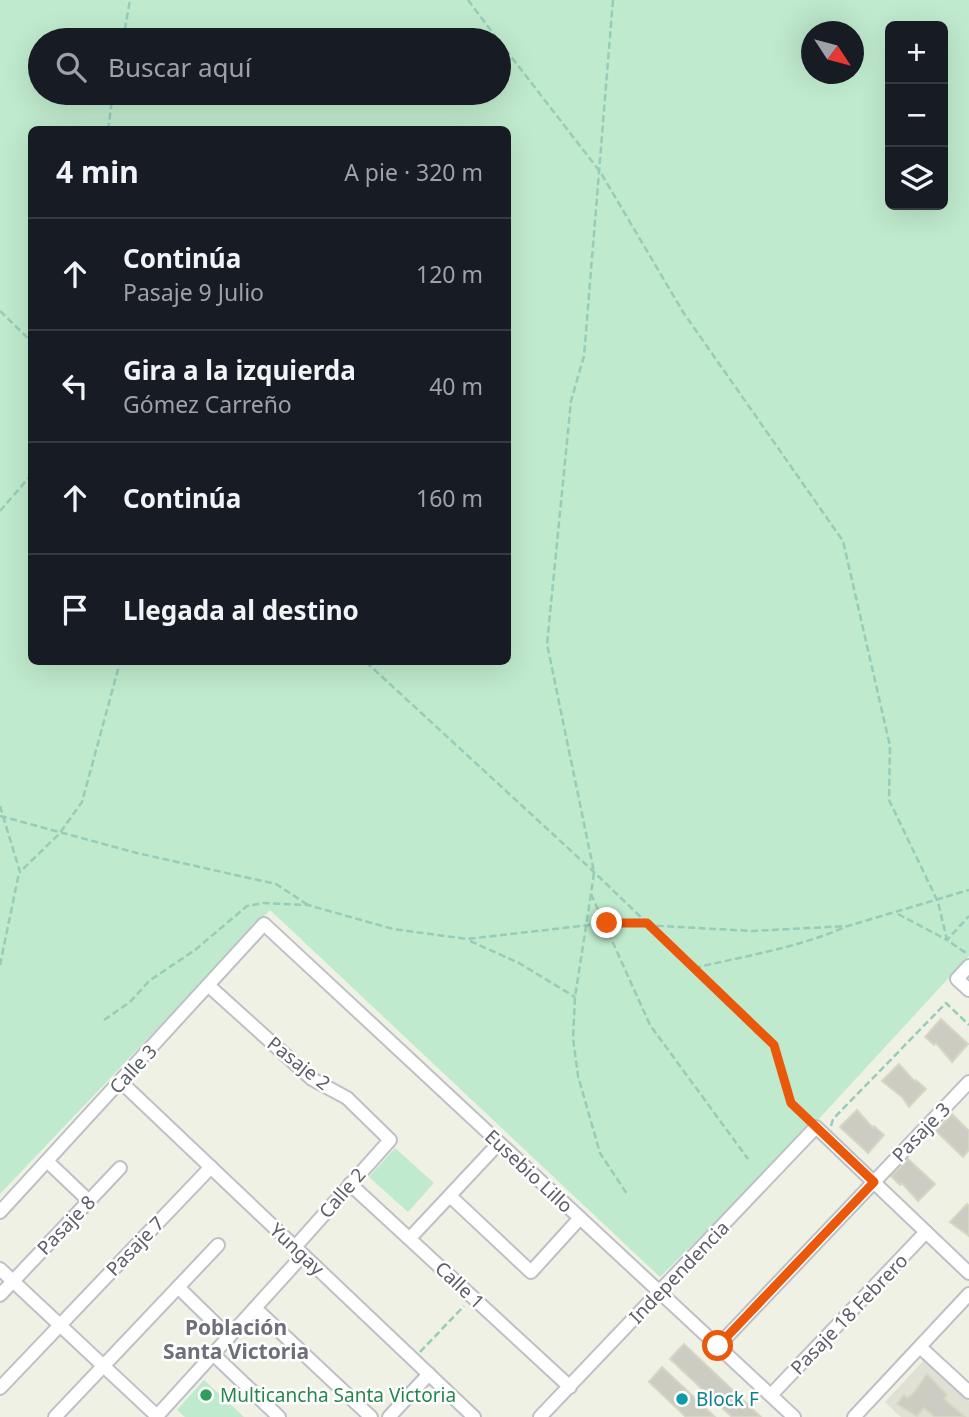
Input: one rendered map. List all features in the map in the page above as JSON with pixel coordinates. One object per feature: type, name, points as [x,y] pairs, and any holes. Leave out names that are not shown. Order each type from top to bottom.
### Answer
[{"type":"street","name":"Calle 3","points":[[0,1212],[264,924]]},
{"type":"street","name":"Eusebio Lillo","points":[[264,924],[794,1417]]},
{"type":"street","points":[[969,966],[957,979],[969,990]]},
{"type":"street","name":"Pasaje 2","points":[[208,986],[312,1079],[347,1098],[390,1140]]},
{"type":"street","name":"Yungay","points":[[121,1082],[474,1417]]},
{"type":"street","name":"Pasaje 3","points":[[718,1346],[969,1082]]},
{"type":"street","points":[[816,1127],[969,1273]]},
{"type":"street","name":"Independencia","points":[[540,1417],[816,1127]]},
{"type":"street","name":"Calle 2","points":[[152,1415],[255,1308],[350,1184],[390,1140]]},
{"type":"street","points":[[410,1238],[499,1143]]},
{"type":"street","points":[[47,1161],[89,1201]]},
{"type":"street","name":"Pasaje 7","points":[[0,1388],[211,1167]]},
{"type":"street","name":"Pasaje 8","points":[[0,1295],[120,1168]]},
{"type":"street","name":"Calle 1","points":[[350,1184],[570,1387]]},
{"type":"street","points":[[450,1196],[531,1272],[580,1218]]},
{"type":"street","name":"Pasaje 18 Febrero","points":[[771,1395],[926,1232]]},
{"type":"street","points":[[55,1417],[218,1245]]},
{"type":"street","points":[[0,1269],[152,1415]]},
{"type":"street","points":[[178,1287],[229,1336]]},
{"type":"street","points":[[854,1417],[969,1294]]},
{"type":"street","points":[[255,1308],[371,1417]]},
{"type":"street","points":[[920,1347],[969,1392]]},
{"type":"street","points":[[213,1354],[279,1417]]},
{"type":"street","points":[[389,1417],[429,1374]]},
{"type":"path","points":[[124,28],[130,0]]},
{"type":"path","points":[[468,0],[490,28]]},
{"type":"path","points":[[612,0],[601,173],[584,356],[571,401],[547,644],[594,872],[575,997],[573,1038],[578,1076],[600,1153],[627,1194]]},
{"type":"path","points":[[511,56],[601,173],[683,312],[843,541],[890,746],[889,800],[938,902],[947,940]]},
{"type":"path","points":[[109,126],[111,105]]},
{"type":"path","points":[[0,311],[28,338]]},
{"type":"path","points":[[0,511],[28,479]]},
{"type":"path","points":[[19,872],[59,834],[82,802],[119,665]]},
{"type":"path","points":[[369,665],[594,872],[774,1045],[791,1103],[816,1127]]},
{"type":"path","points":[[0,806],[19,872],[0,965]]},
{"type":"path","points":[[1,816],[59,834],[276,884],[307,905]]},
{"type":"path","points":[[694,968],[755,952],[806,944],[848,926],[938,902],[969,890]]},
{"type":"path","points":[[591,894],[607,923],[650,1024],[748,1159]]},
{"type":"path","points":[[104,1020],[130,1002],[149,981],[195,950],[247,906],[262,903],[307,905],[393,929],[467,939],[607,923],[647,923],[752,931],[848,926]]},
{"type":"path","points":[[897,913],[969,955]]},
{"type":"path","points":[[947,940],[969,916]]},
{"type":"path","points":[[467,939],[519,963],[575,997]]},
{"type":"path","points":[[831,1126],[833,1119],[946,1003],[969,1025]]},
{"type":"path","points":[[413,1359],[473,1297]]},
{"type":"shaded area","points":[[925,1359],[969,1401],[969,1417],[901,1417],[885,1402]]},
{"type":"green space","points":[[0,0],[969,0],[969,956],[815,1123],[660,1277],[270,910],[0,1194]]},
{"type":"green space","points":[[395,1148],[434,1183],[408,1212],[369,1177]]},
{"type":"green space","name":"Multicancha Santa Victoria","points":[[204,1380],[244,1417],[185,1417],[177,1410]]},
{"type":"building","points":[[941,1019],[968,1044],[952,1062],[936,1043],[934,1045],[925,1037]]},
{"type":"building","points":[[899,1064],[915,1082],[916,1080],[926,1089],[909,1107],[902,1097],[882,1081]]},
{"type":"building","points":[[857,1110],[873,1128],[874,1126],[884,1135],[868,1153],[840,1127]]},
{"type":"building","points":[[952,1114],[969,1131],[969,1150],[963,1157],[936,1131]]},
{"type":"building","points":[[908,1159],[935,1184],[918,1201],[902,1183],[900,1185],[891,1176]]},
{"type":"building","points":[[967,1204],[969,1206],[969,1236],[950,1222]]},
{"type":"building","points":[[684,1344],[761,1417],[732,1417],[670,1359]]},
{"type":"building","name":"Block F","points":[[662,1367],[715,1417],[686,1417],[649,1382]]},
{"type":"building","points":[[927,1374],[947,1395],[944,1399],[965,1417],[935,1417],[924,1408],[917,1416],[897,1404],[904,1395],[907,1398],[913,1394]]},
{"type":"place","name":"Multicancha Santa Victoria","points":[[206,1395]]},
{"type":"place","name":"Block F","points":[[682,1399]]},
{"type":"district","name":"Población Santa Victoria","points":[[236,1339]]},
{"type":"route","points":[[607,923],[647,923],[774,1045],[791,1103],[874,1182],[718,1346]]}]
